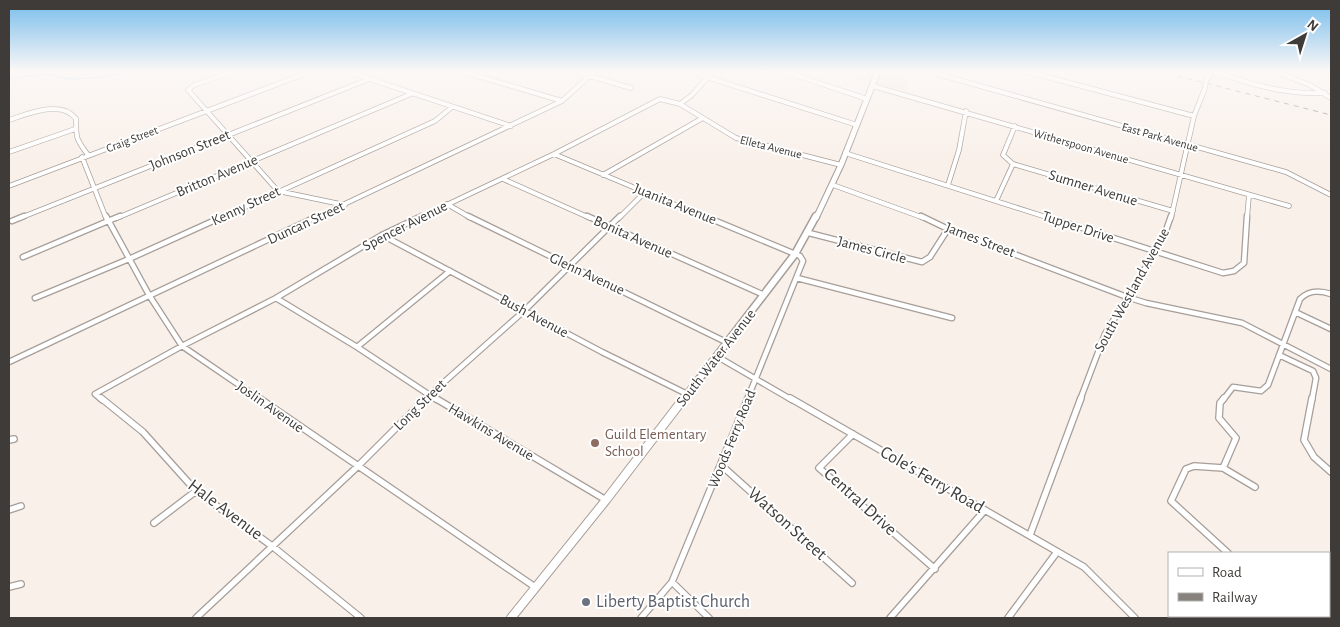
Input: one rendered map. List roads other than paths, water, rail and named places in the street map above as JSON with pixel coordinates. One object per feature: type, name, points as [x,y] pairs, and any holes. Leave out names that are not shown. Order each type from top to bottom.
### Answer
[{"type":"main road","name":"South Water Avenue","points":[[511,618],[606,500],[795,254],[809,233],[833,185],[867,100]]},
{"type":"street","points":[[197,100],[278,191],[345,204]]},
{"type":"street","name":"Craig Street","points":[[9,186],[235,100]]},
{"type":"street","name":"Johnson Street","points":[[12,221],[315,100]]},
{"type":"street","name":"Britton Avenue","points":[[23,257],[396,100]]},
{"type":"street","points":[[431,100],[511,126]]},
{"type":"street","points":[[556,100],[562,102]]},
{"type":"street","name":"Spencer Avenue","points":[[95,394],[182,346],[276,298],[382,235],[554,154],[656,100]]},
{"type":"street","name":"Spencer Avenue","points":[[668,100],[680,104]]},
{"type":"street","points":[[680,104],[685,100]]},
{"type":"street","points":[[780,100],[857,125]]},
{"type":"street","name":"Witherspoon Avenue","points":[[926,100],[1289,206]]},
{"type":"street","name":"East Park Avenue","points":[[1029,100],[1286,172],[1331,195]]},
{"type":"street","points":[[1134,100],[1194,116]]},
{"type":"street","name":"South Westland Avenue","points":[[1030,535],[1100,346],[1111,322],[1163,239],[1172,211],[1194,116],[1200,100]]},
{"type":"street","name":"Duncan Street","points":[[9,362],[562,102]]},
{"type":"street","name":"Elleta Avenue","points":[[680,104],[701,119],[736,138],[841,165]]},
{"type":"street","name":"Kenny Street","points":[[35,298],[129,259],[435,121],[452,107]]},
{"type":"street","points":[[9,120],[32,113],[61,108],[74,115],[77,122],[74,129],[77,140],[88,155]]},
{"type":"street","points":[[948,185],[959,150],[966,111]]},
{"type":"street","points":[[603,175],[701,119]]},
{"type":"street","points":[[996,201],[1013,164],[1003,155],[1014,126]]},
{"type":"street","points":[[9,152],[74,129]]},
{"type":"street","name":"Tupper Drive","points":[[845,153],[1223,272],[1234,271],[1244,263],[1249,195]]},
{"type":"street","name":"Juanita Avenue","points":[[554,154],[795,254]]},
{"type":"street","name":"Joslin Avenue","points":[[82,157],[108,222],[149,296],[182,346],[535,588]]},
{"type":"street","name":"Sumner Avenue","points":[[1013,164],[1172,211]]},
{"type":"street","name":"Bonita Avenue","points":[[503,179],[764,295]]},
{"type":"street","name":"James Street","points":[[833,185],[916,214],[948,229],[1127,297],[1146,303],[1233,320],[1331,368]]},
{"type":"street","points":[[1322,190],[1331,189]]},
{"type":"street","name":"Long Street","points":[[196,618],[357,467],[428,395],[570,267],[645,192]]},
{"type":"street","name":"Glenn Avenue","points":[[447,204],[451,208],[570,267],[728,343]]},
{"type":"street","name":"James Circle","points":[[809,233],[922,262],[930,257],[948,229]]},
{"type":"street","name":"Bush Avenue","points":[[382,235],[687,394]]},
{"type":"street","name":"Woods Ferry Road","points":[[641,618],[672,582],[757,380],[804,261],[803,258],[795,254]]},
{"type":"street","points":[[357,347],[450,271]]},
{"type":"street","points":[[797,278],[952,318]]},
{"type":"street","points":[[1223,468],[1236,438],[1219,418],[1220,403],[1233,387],[1261,391],[1268,385],[1300,299],[1305,293],[1316,290],[1331,294]]},
{"type":"street","name":"Hawkins Avenue","points":[[276,298],[357,347],[428,395],[606,500]]},
{"type":"street","points":[[1295,312],[1331,330]]},
{"type":"street","points":[[1279,355],[1313,371],[1316,378],[1304,440],[1314,457],[1331,472]]},
{"type":"street","name":"Cole's Ferry Road","points":[[718,356],[1084,567],[1135,618]]},
{"type":"street","name":"Hale Avenue","points":[[95,394],[143,432],[167,461],[196,491],[272,546],[362,618]]},
{"type":"street","name":"Central Drive","points":[[853,434],[819,468],[935,569]]},
{"type":"street","name":"Watson Street","points":[[721,465],[852,583]]},
{"type":"street","points":[[1227,552],[1171,501],[1186,469],[1194,466],[1223,468],[1255,487]]},
{"type":"street","points":[[154,523],[196,491]]},
{"type":"street","points":[[9,510],[21,506]]},
{"type":"street","points":[[890,618],[985,510]]},
{"type":"street","points":[[1008,618],[1057,552]]},
{"type":"street","points":[[672,582],[709,618]]},
{"type":"street","points":[[9,587],[21,584]]},
{"type":"railway","points":[[1273,100],[1331,115]]},
{"type":"place","name":"Guild Elementary School","points":[[595,443]]},
{"type":"place","name":"Liberty Baptist Church","points":[[586,602]]}]
